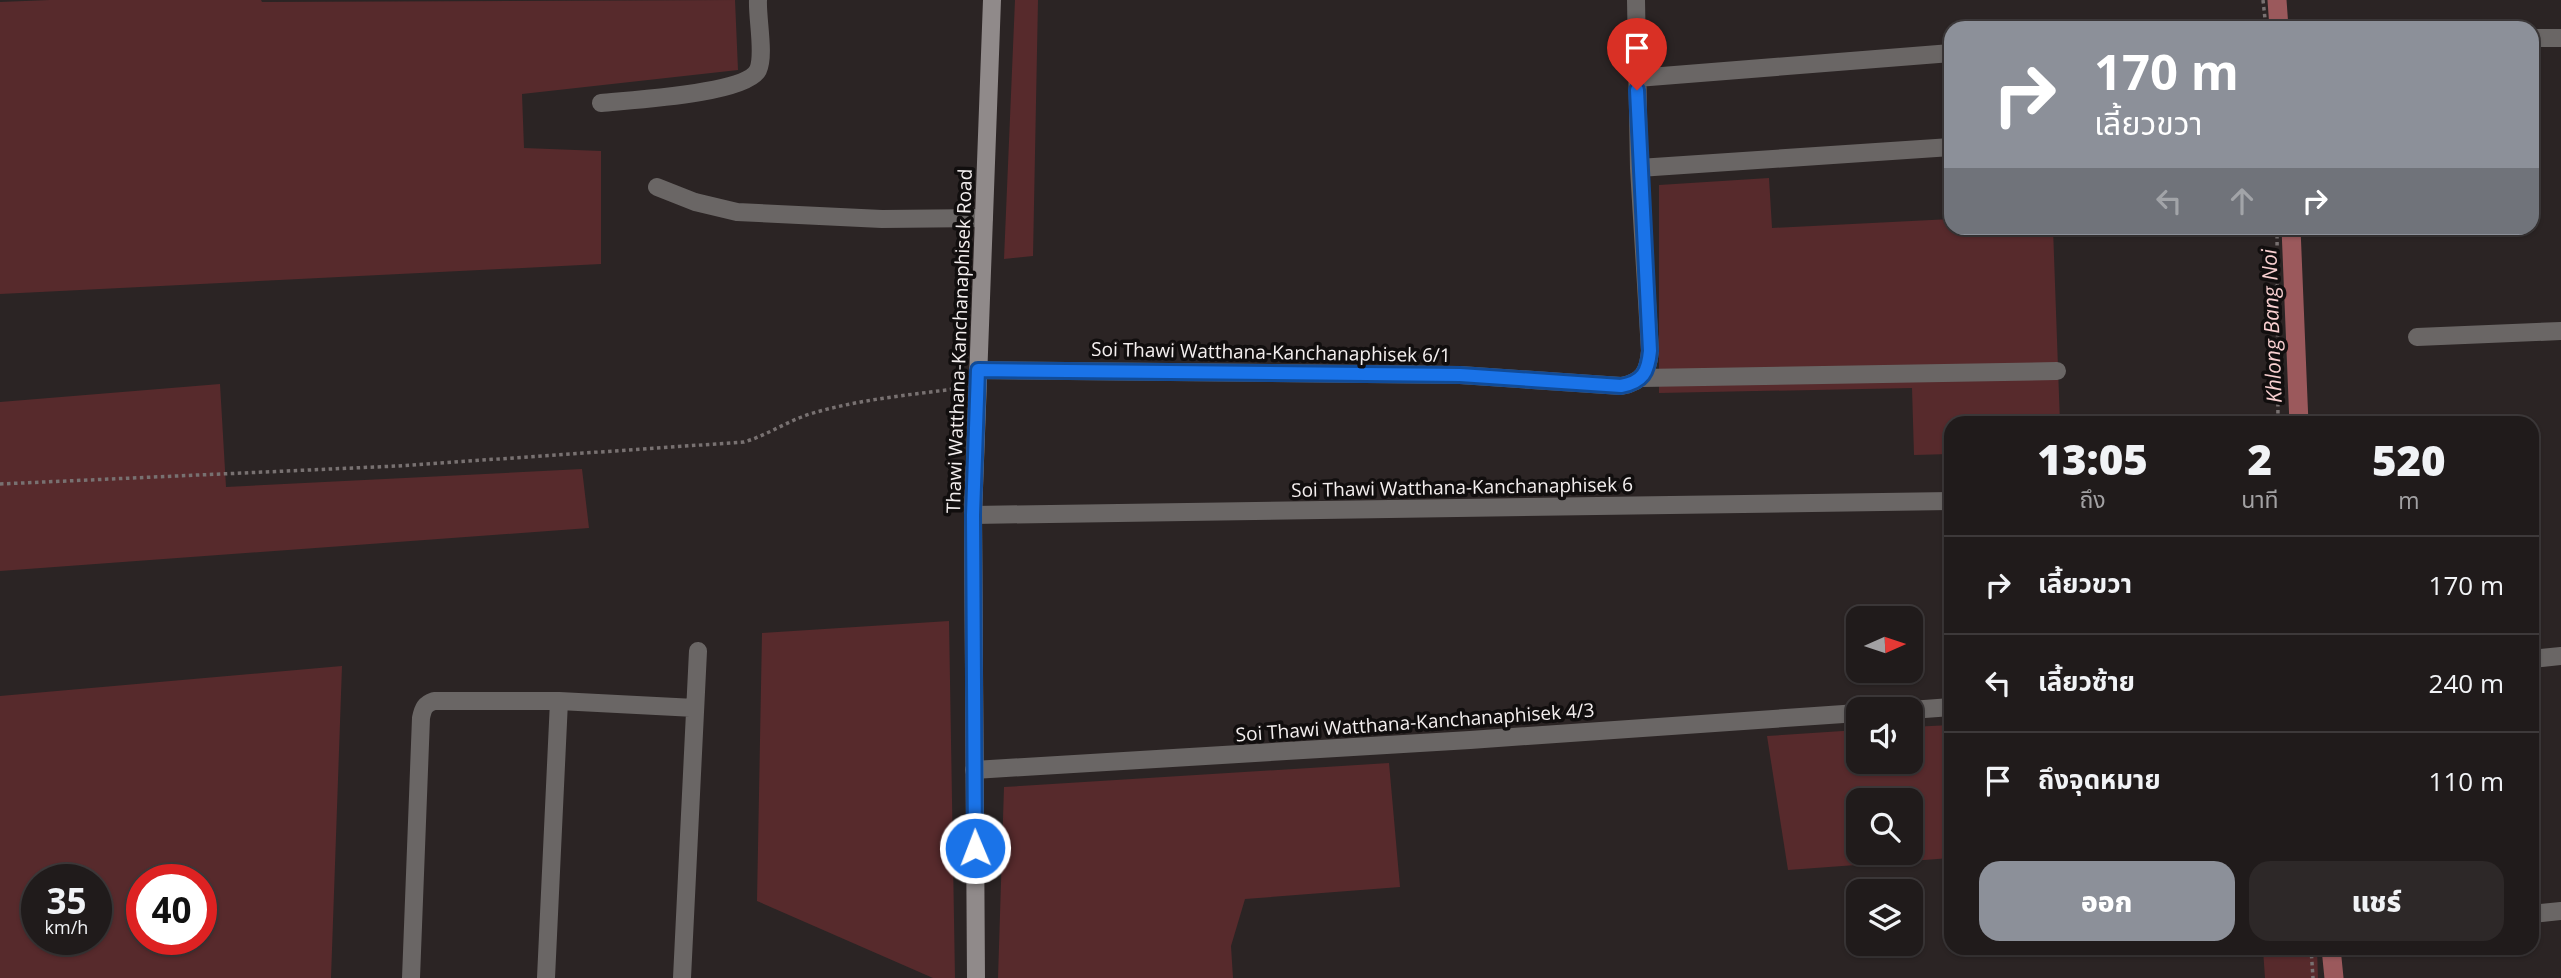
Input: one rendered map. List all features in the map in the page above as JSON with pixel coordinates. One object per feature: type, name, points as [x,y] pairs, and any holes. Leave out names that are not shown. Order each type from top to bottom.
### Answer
[{"type":"street","points":[[601,103],[713,90],[738,85],[751,78],[758,70],[761,59],[758,0]]},
{"type":"street","name":"Thawi Watthana-Kanchanaphisek Road","points":[[976,978],[973,515],[992,0]]},
{"type":"street","points":[[1636,0],[1639,168],[1650,351],[1642,378]]},
{"type":"street","points":[[2539,38],[2561,38]]},
{"type":"street","points":[[1637,78],[1944,54]]},
{"type":"street","points":[[1639,168],[1944,147]]},
{"type":"street","points":[[657,187],[695,202],[737,212],[882,219],[984,218]]},
{"type":"street","points":[[2417,337],[2561,331]]},
{"type":"street","name":"Soi Thawi Watthana-Kanchanaphisek 6/1","points":[[978,378],[1460,375],[1621,386],[1642,378],[2057,371]]},
{"type":"street","name":"Soi Thawi Watthana-Kanchanaphisek 6","points":[[973,515],[1944,502]]},
{"type":"street","points":[[682,978],[698,651]]},
{"type":"street","points":[[2539,658],[2561,656]]},
{"type":"street","points":[[411,978],[422,709],[434,701],[559,701],[695,708]]},
{"type":"street","points":[[546,978],[559,701]]},
{"type":"street","points":[[1923,709],[1944,708]]},
{"type":"street","name":"Soi Thawi Watthana-Kanchanaphisek 4/3","points":[[974,770],[1846,714]]},
{"type":"street","points":[[2539,913],[2561,911]]},
{"type":"path","points":[[2263,0],[2265,21]]},
{"type":"path","points":[[2277,235],[2278,416]]},
{"type":"path","points":[[0,484],[397,466],[744,442],[765,436],[808,415],[978,378]]},
{"type":"path","points":[[2311,955],[2313,978]]},
{"type":"shaded area","points":[[735,0],[738,70],[522,94],[524,148],[601,151],[601,264],[0,294],[0,2]]},
{"type":"shaded area","points":[[1015,0],[1038,0],[1033,256],[1004,259]]},
{"type":"shaded area","points":[[1769,178],[1772,228],[1944,219],[1944,235],[2053,235],[2060,416],[1944,416],[1944,454],[1914,455],[1912,388],[1659,393],[1659,185]]},
{"type":"shaded area","points":[[220,384],[226,487],[582,469],[589,528],[0,571],[0,402]]},
{"type":"shaded area","points":[[949,621],[955,978],[933,978],[757,901],[762,633]]},
{"type":"shaded area","points":[[342,666],[331,978],[0,978],[0,696]]},
{"type":"shaded area","points":[[1944,725],[1944,859],[1923,860],[1923,788],[1846,788],[1846,865],[1856,865],[1788,870],[1767,736],[1846,731],[1846,774],[1923,774],[1923,726]]},
{"type":"shaded area","points":[[1389,763],[1400,887],[1245,899],[1231,946],[1233,978],[998,978],[1004,787]]},
{"type":"shaded area","points":[[2263,955],[2317,955],[2318,978],[2265,978]]},
{"type":"waterway","name":"Khlong Bang Noi","points":[[2277,0],[2278,21]]},
{"type":"waterway","name":"Khlong Bang Noi","points":[[2291,235],[2299,416]]},
{"type":"waterway","name":"Khlong Bang Noi","points":[[2332,955],[2334,978]]},
{"type":"route","points":[[975,848],[973,515],[978,370],[1460,375],[1621,386],[1637,382],[1646,374],[1650,351],[1637,90]]}]
